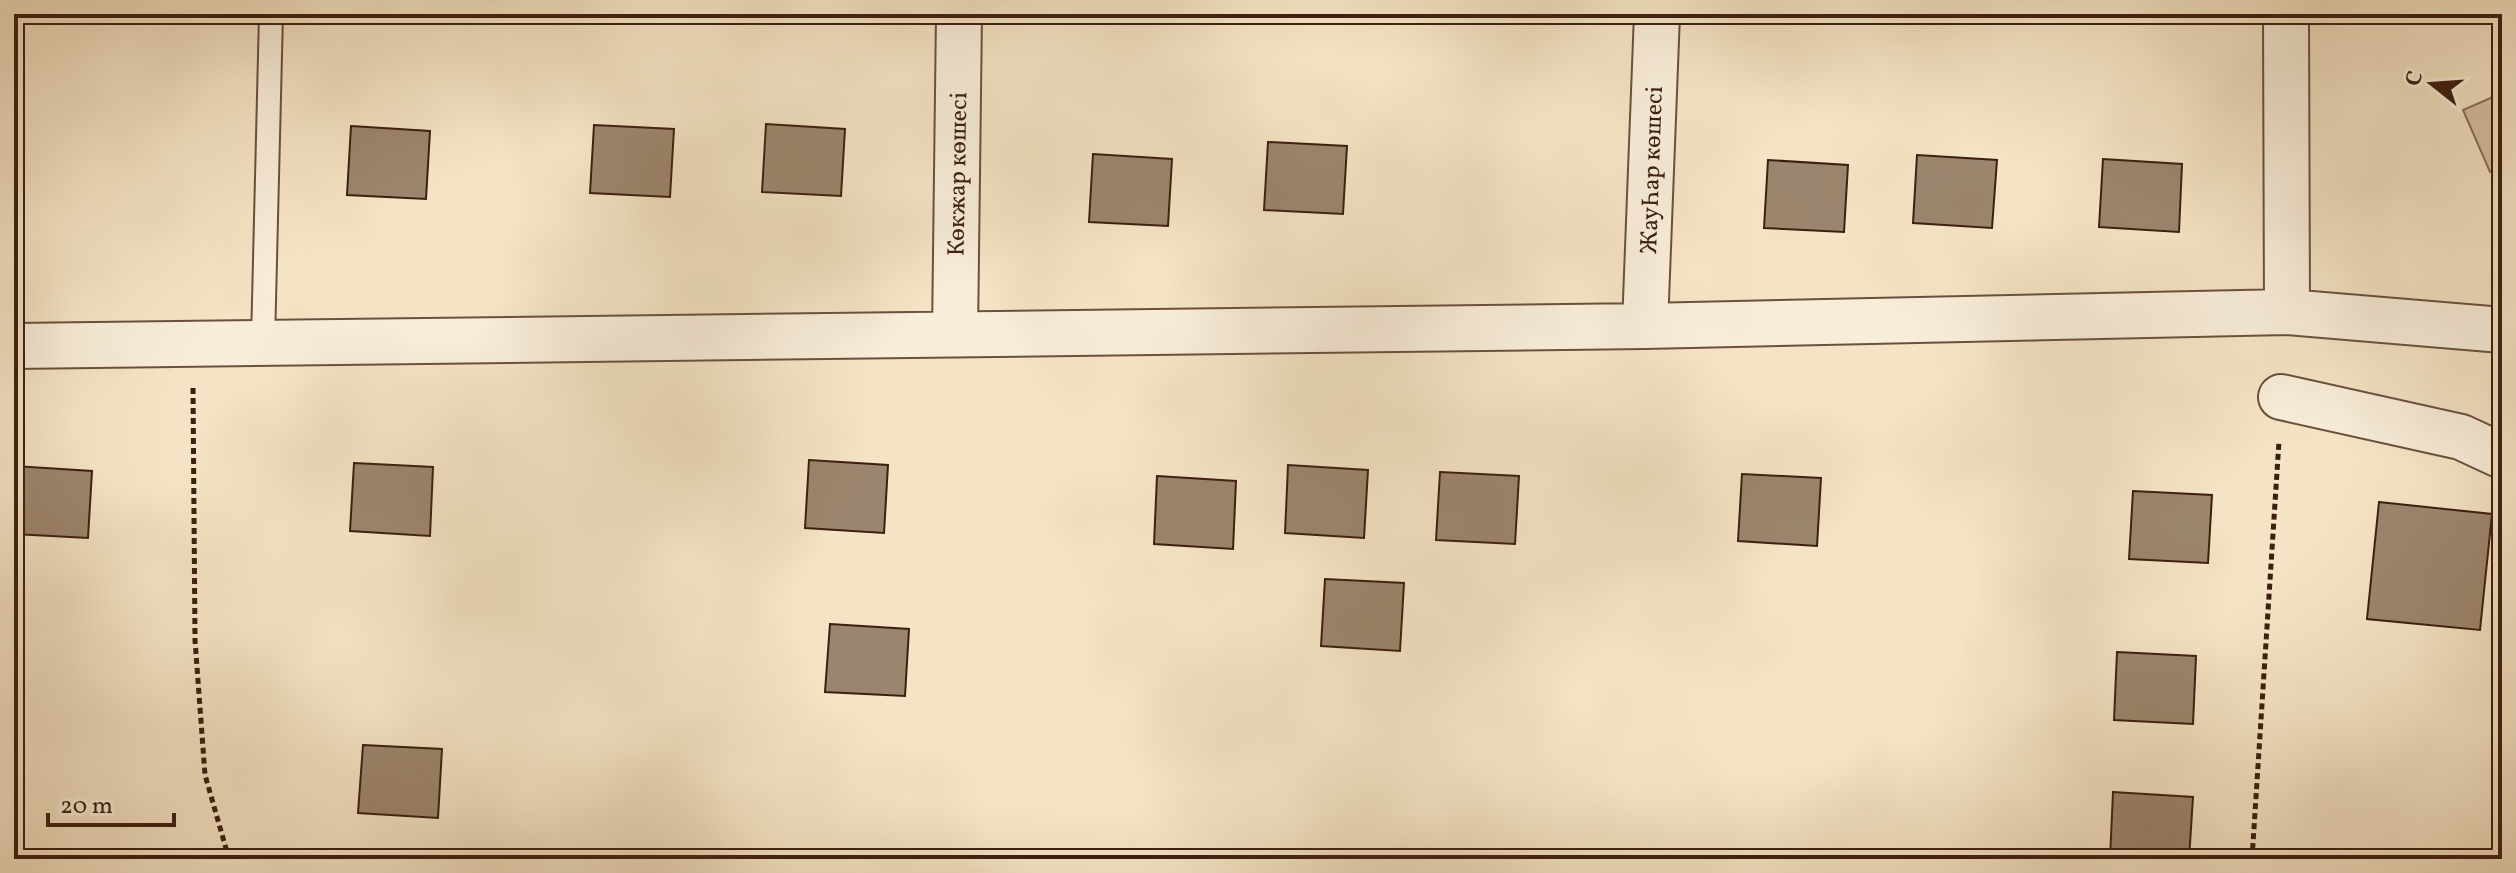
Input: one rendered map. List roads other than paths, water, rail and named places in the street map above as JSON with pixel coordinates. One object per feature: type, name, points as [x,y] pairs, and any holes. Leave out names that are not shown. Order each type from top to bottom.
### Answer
[{"type":"street","name":"Көкжар көшесі","points":[[955,334],[959,14]]},
{"type":"street","name":"ЖауҺар көшесі","points":[[1645,326],[1657,14]]},
{"type":"street","points":[[2286,14],[2287,312]]},
{"type":"street","points":[[14,346],[1645,326],[2287,312],[2502,330]]},
{"type":"street","points":[[2281,397],[2461,437],[2502,456]]},
{"type":"lane","points":[[263,342],[271,14]]}]
